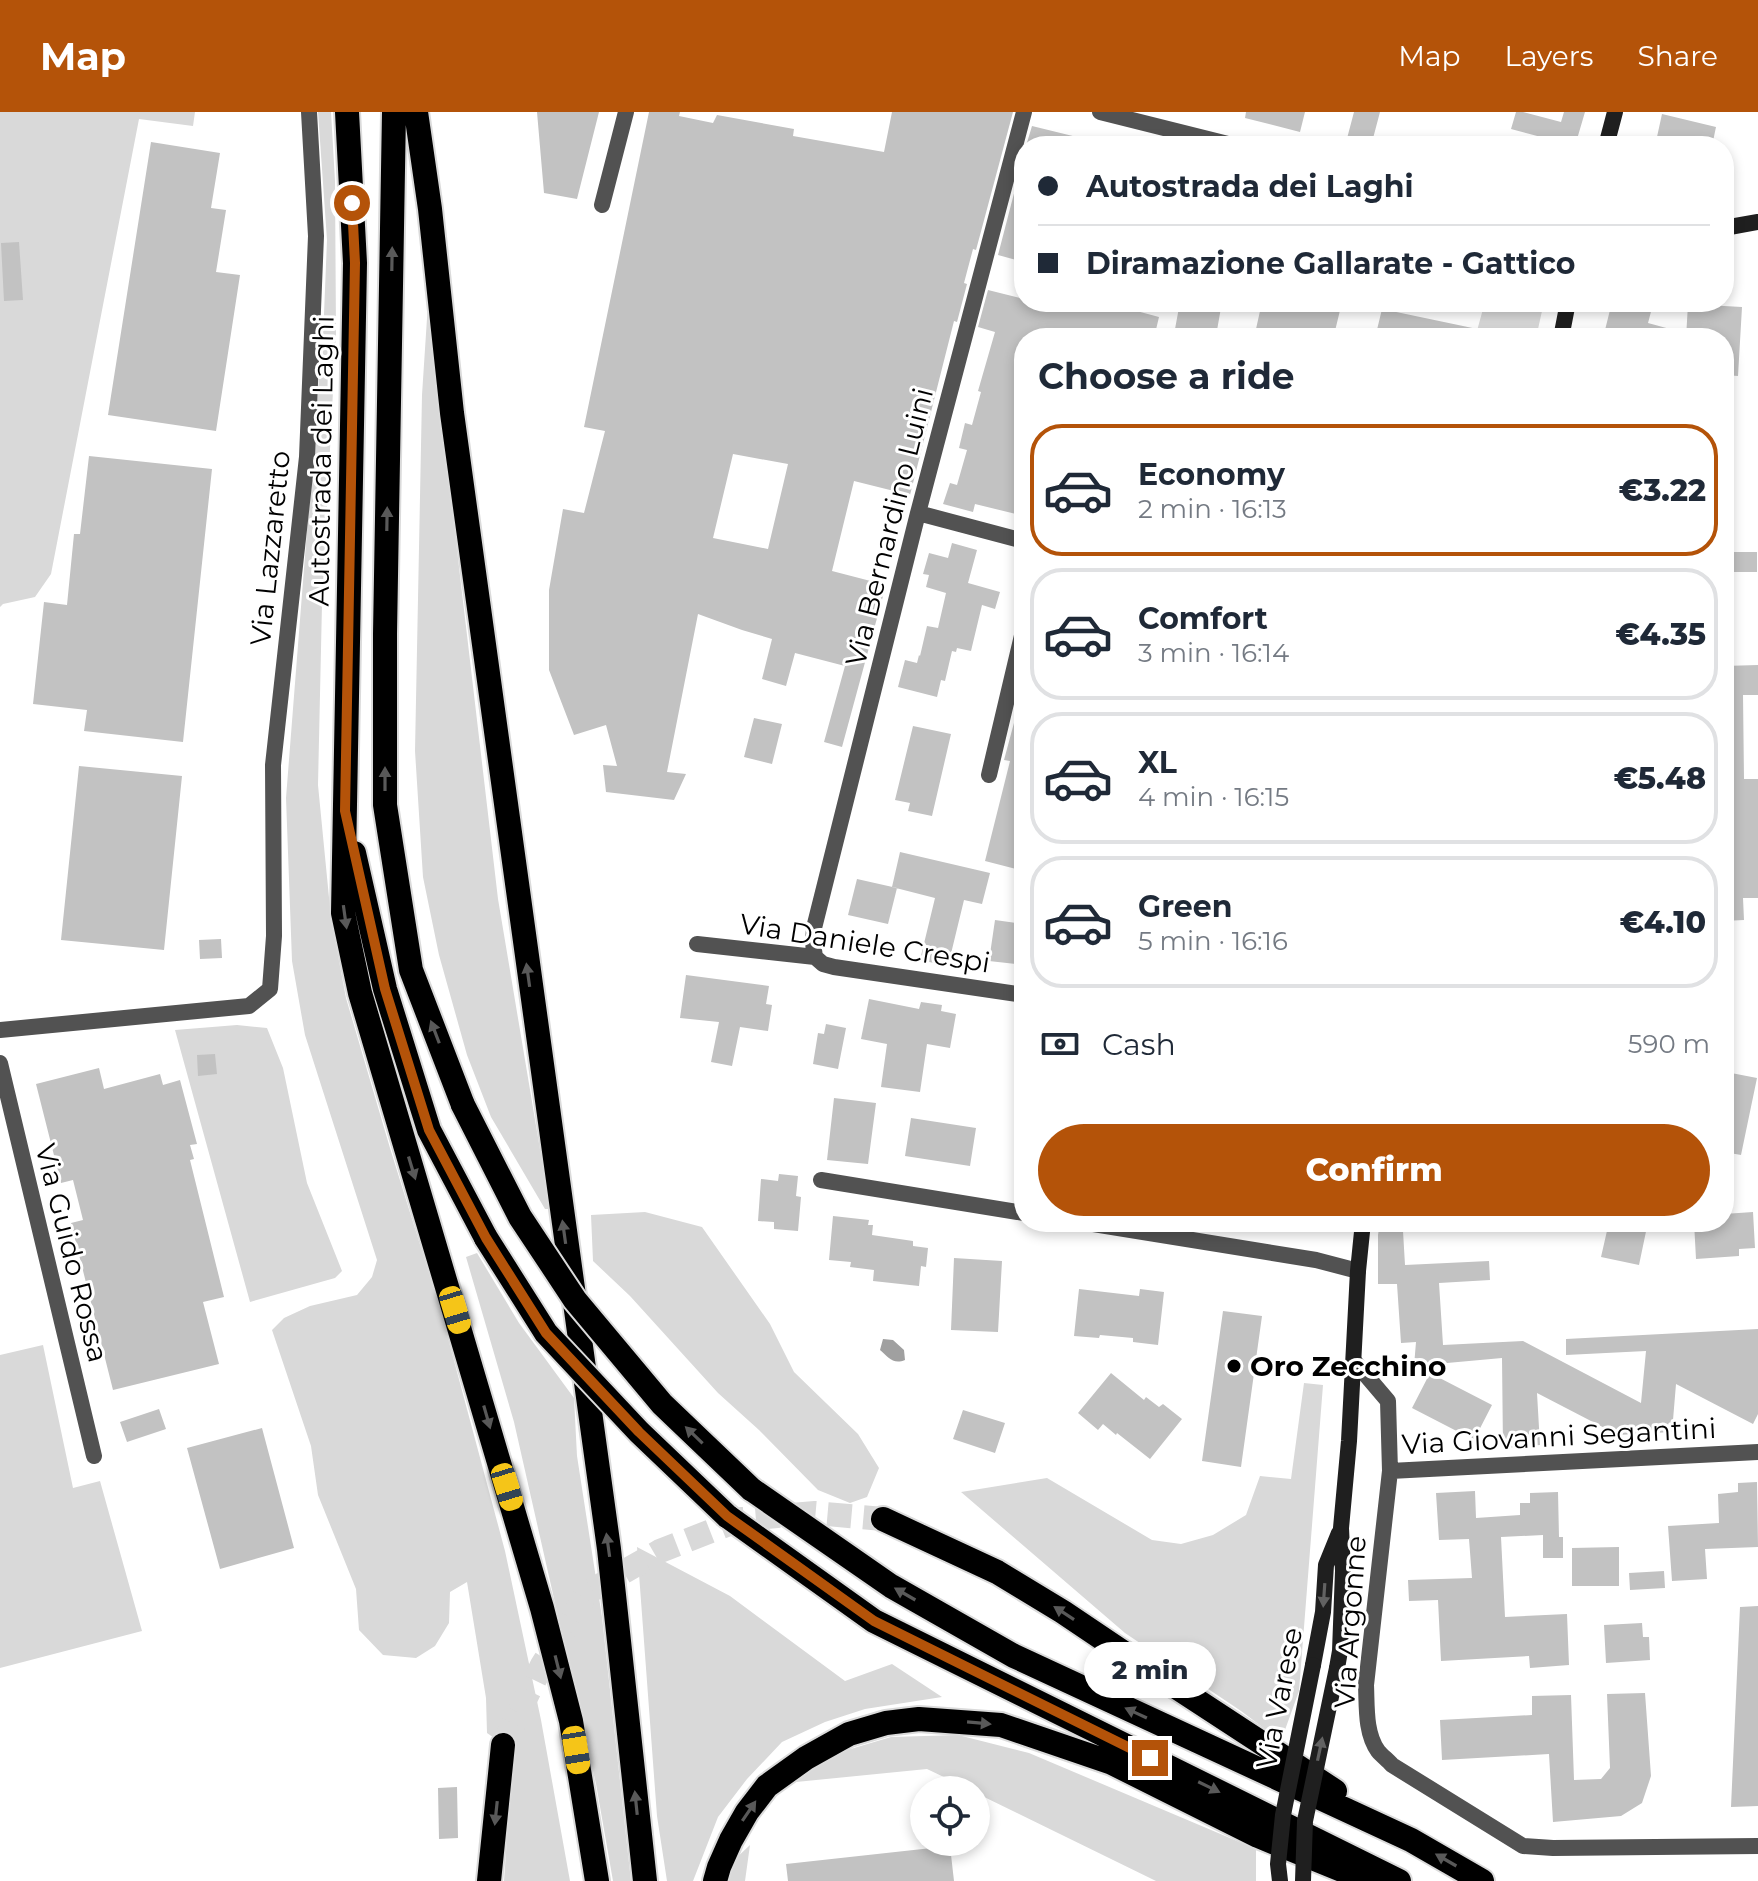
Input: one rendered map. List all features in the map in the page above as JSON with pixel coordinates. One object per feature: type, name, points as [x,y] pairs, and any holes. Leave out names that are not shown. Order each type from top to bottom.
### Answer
[{"type":"highway","name":"Autostrada dei Laghi","points":[[345,811],[355,263],[347,112]]},
{"type":"highway","points":[[394,112],[385,619],[385,805],[411,970],[463,1105],[520,1217],[575,1300],[662,1404],[751,1489],[891,1586],[1014,1656],[1411,1840]]},
{"type":"highway","points":[[416,112],[452,413],[609,1549],[645,1881]]},
{"type":"highway","points":[[345,811],[385,989],[429,1130],[486,1238],[546,1333],[639,1432],[727,1516],[874,1621],[1399,1881]]},
{"type":"highway","points":[[345,811],[343,913],[360,993],[542,1608],[571,1721],[597,1881]]},
{"type":"highway","points":[[883,1519],[997,1572],[1411,1840],[1482,1881]]},
{"type":"highway","points":[[715,1881],[731,1840],[767,1786],[806,1758],[849,1734],[886,1723],[919,1719],[1001,1725],[1112,1763],[1258,1836],[1369,1881]]},
{"type":"highway","points":[[489,1881],[503,1745]]},
{"type":"main road","points":[[1609,136],[1615,112]]},
{"type":"main road","points":[[1734,226],[1758,222]]},
{"type":"main road","name":"Via Varese","points":[[1303,1881],[1305,1821],[1340,1651],[1341,1528],[1362,1232]]},
{"type":"main road","name":"Via Varese","points":[[1280,1881],[1278,1864],[1283,1815],[1323,1612],[1326,1565],[1341,1528]]},
{"type":"street","name":"Via Lazzaretto","points":[[0,1030],[249,1006],[270,989],[274,936],[273,765],[308,441],[316,236],[309,112]]},
{"type":"street","points":[[602,205],[626,112]]},
{"type":"street","name":"Via Bernardino Luini","points":[[1018,136],[1024,112]]},
{"type":"street","points":[[1100,112],[1196,136]]},
{"type":"street","name":"Via Bernardino Luini","points":[[815,957],[814,928],[918,513],[1014,150]]},
{"type":"street","points":[[918,513],[1014,538]]},
{"type":"street","points":[[989,775],[1014,669]]},
{"type":"street","name":"Via Daniele Crespi","points":[[697,944],[815,957],[823,964],[834,967],[1014,994]]},
{"type":"street","name":"Via Guido Rossa","points":[[0,1063],[94,1456]]},
{"type":"street","points":[[821,1180],[1014,1211]]},
{"type":"street","points":[[1143,1232],[1316,1260],[1358,1271]]},
{"type":"street","name":"Via Giovanni Segantini","points":[[1354,1361],[1388,1401],[1390,1471],[1758,1452]]},
{"type":"street","name":"Via Argonne","points":[[1390,1471],[1366,1685],[1370,1736],[1392,1765],[1523,1846],[1758,1846]]},
{"type":"shaded area","points":[[0,112],[195,112],[193,126],[139,119],[51,574],[35,597],[0,607]]},
{"type":"shaded area","points":[[318,112],[331,112],[335,181],[336,333],[322,604],[318,785],[331,918],[346,998],[441,1312],[505,1551],[541,1720],[570,1881],[504,1881],[513,1751],[487,1733],[486,1698],[467,1582],[450,1592],[449,1623],[435,1646],[416,1658],[383,1655],[359,1630],[356,1589],[318,1495],[311,1446],[272,1330],[284,1318],[310,1306],[357,1295],[372,1277],[377,1260],[305,1035],[292,961],[286,798],[324,314],[327,240]]},
{"type":"shaded area","points":[[428,303],[498,899],[550,1209],[545,1209],[491,1117],[467,1055],[439,955],[423,877],[415,751],[422,395]]},
{"type":"shaded area","points":[[1482,312],[1542,312],[1538,328],[1478,328]]},
{"type":"shaded area","points":[[237,1025],[267,1028],[283,1068],[307,1183],[342,1271],[335,1278],[250,1302],[175,1030]]},
{"type":"shaded area","points":[[645,1212],[702,1227],[770,1324],[794,1372],[858,1434],[879,1468],[867,1497],[850,1503],[818,1490],[718,1393],[630,1296],[593,1261],[591,1215]]},
{"type":"shaded area","points":[[477,1253],[519,1323],[574,1398],[577,1456],[602,1617],[631,1881],[613,1881],[596,1784],[514,1422],[466,1257]]},
{"type":"shaded area","points":[[883,1339],[893,1340],[904,1350],[905,1360],[888,1358],[880,1350]]},
{"type":"shaded area","points":[[43,1345],[73,1488],[100,1481],[142,1631],[0,1668],[0,1355]]},
{"type":"shaded area","points":[[1304,1383],[1323,1385],[1299,1691],[1281,1741],[1125,1633],[961,1492],[1047,1478],[1152,1540],[1181,1544],[1213,1535],[1246,1515],[1260,1476],[1291,1479]]},
{"type":"shaded area","points":[[637,1547],[730,1596],[845,1681],[892,1664],[942,1697],[865,1709],[825,1722],[782,1742],[747,1779],[718,1817],[693,1881],[667,1881],[657,1816]]},
{"type":"shaded area","points":[[958,1735],[1029,1753],[1256,1849],[1256,1881],[1156,1881],[990,1800],[990,1776],[942,1776],[927,1769],[796,1782],[817,1759],[891,1737]]},
{"type":"shaded area","points":[[750,1845],[745,1881],[727,1881],[732,1862]]},
{"type":"building","points":[[537,112],[599,112],[577,199],[544,193]]},
{"type":"building","points":[[649,112],[680,112],[679,116],[713,123],[717,115],[794,129],[793,136],[884,152],[892,112],[1013,112],[976,250],[973,249],[964,283],[967,284],[957,322],[954,321],[910,495],[854,481],[832,571],[886,585],[842,747],[824,742],[845,666],[795,653],[786,686],[762,679],[772,639],[698,614],[667,772],[686,774],[674,800],[606,792],[603,765],[617,766],[606,725],[574,735],[549,670],[549,590],[563,509],[584,513],[605,431],[584,427]],"holes":[[[733,454],[788,464],[768,549],[713,538]]]},
{"type":"building","points":[[1246,112],[1305,112],[1300,132],[1245,118]]},
{"type":"building","points":[[1354,112],[1380,112],[1374,136],[1348,136]]},
{"type":"building","points":[[1516,112],[1561,122],[1564,112],[1585,112],[1578,136],[1537,136],[1511,129]]},
{"type":"building","points":[[1662,114],[1716,127],[1714,136],[1657,136]]},
{"type":"building","points":[[1032,126],[1073,136],[1029,136]]},
{"type":"building","points":[[151,142],[220,153],[211,208],[226,210],[216,272],[240,275],[216,431],[108,415]]},
{"type":"building","points":[[1014,193],[1014,259],[998,255]]},
{"type":"building","points":[[19,242],[23,300],[4,301],[1,243]]},
{"type":"building","points":[[988,290],[1014,296],[1014,312],[1140,312],[1159,317],[1156,328],[1014,328],[1014,514],[975,504],[973,512],[943,504],[950,483],[957,485],[967,450],[959,448],[965,423],[972,425],[995,332],[978,327]]},
{"type":"building","points":[[1734,307],[1742,307],[1738,376],[1734,376],[1734,328],[1687,328],[1688,312],[1734,312]]},
{"type":"building","points":[[1178,312],[1220,312],[1217,328],[1175,328]]},
{"type":"building","points":[[1260,312],[1340,312],[1336,328],[1256,328]]},
{"type":"building","points":[[1381,312],[1396,312],[1472,328],[1377,328]]},
{"type":"building","points":[[1610,312],[1651,312],[1648,323],[1666,328],[1606,328]]},
{"type":"building","points":[[89,456],[212,469],[183,742],[84,731],[87,710],[33,704],[44,602],[67,605],[74,534],[80,534]]},
{"type":"building","points":[[952,543],[977,550],[968,583],[1000,592],[995,609],[982,605],[971,651],[957,648],[956,652],[952,651],[945,681],[941,680],[937,697],[898,687],[905,660],[917,663],[927,626],[938,628],[946,593],[926,587],[929,575],[923,574],[929,553],[948,558]]},
{"type":"building","points":[[1734,552],[1757,552],[1757,572],[1734,572]]},
{"type":"building","points":[[1758,665],[1758,695],[1743,695],[1744,779],[1758,779],[1758,898],[1743,898],[1744,920],[1734,920],[1734,666]]},
{"type":"building","points":[[754,718],[782,724],[772,764],[744,757]]},
{"type":"building","points":[[1014,723],[1014,868],[985,861],[1010,761],[1004,760]]},
{"type":"building","points":[[913,726],[951,734],[932,816],[908,811],[910,803],[895,800]]},
{"type":"building","points":[[79,766],[182,776],[164,950],[61,940]]},
{"type":"building","points":[[900,852],[990,873],[982,904],[964,900],[948,966],[920,960],[935,898],[892,887]]},
{"type":"building","points":[[857,879],[897,888],[888,924],[848,915]]},
{"type":"building","points":[[995,920],[1014,923],[1014,964],[989,961]]},
{"type":"building","points":[[221,939],[222,958],[200,959],[199,940]]},
{"type":"building","points":[[686,975],[769,986],[766,1004],[772,1005],[768,1031],[740,1027],[732,1066],[711,1062],[719,1022],[680,1018]]},
{"type":"building","points":[[869,999],[919,1009],[921,1002],[942,1005],[941,1011],[956,1014],[950,1048],[927,1044],[920,1092],[881,1087],[887,1044],[861,1039]]},
{"type":"building","points":[[826,1024],[846,1028],[838,1069],[813,1064],[818,1033],[824,1034]]},
{"type":"building","points":[[215,1054],[217,1074],[198,1076],[197,1055]]},
{"type":"building","points":[[99,1068],[104,1089],[160,1074],[163,1085],[180,1080],[197,1144],[190,1145],[194,1159],[190,1160],[224,1297],[203,1302],[219,1364],[113,1390],[71,1223],[83,1220],[73,1180],[61,1183],[36,1084]]},
{"type":"building","points":[[1734,1074],[1757,1078],[1741,1155],[1734,1154]]},
{"type":"building","points":[[834,1098],[876,1103],[868,1164],[827,1160]]},
{"type":"building","points":[[911,1118],[976,1128],[970,1166],[905,1156]]},
{"type":"building","points":[[779,1174],[798,1176],[796,1196],[801,1197],[798,1231],[774,1229],[774,1222],[758,1221],[761,1179],[778,1181]]},
{"type":"building","points":[[1753,1212],[1755,1248],[1739,1249],[1739,1256],[1696,1259],[1695,1232],[1734,1232],[1734,1213]]},
{"type":"building","points":[[833,1216],[869,1220],[868,1225],[873,1225],[872,1235],[913,1241],[913,1246],[928,1248],[926,1267],[921,1266],[919,1286],[873,1281],[874,1270],[850,1267],[851,1262],[829,1260]]},
{"type":"building","points":[[1378,1232],[1403,1232],[1405,1265],[1489,1261],[1490,1280],[1439,1283],[1443,1345],[1523,1341],[1641,1403],[1646,1351],[1566,1355],[1566,1339],[1758,1329],[1758,1414],[1753,1424],[1676,1384],[1672,1432],[1618,1435],[1537,1393],[1540,1445],[1503,1448],[1502,1358],[1414,1366],[1416,1342],[1401,1343],[1397,1284],[1378,1284]]},
{"type":"building","points":[[1607,1232],[1646,1232],[1639,1265],[1601,1257]]},
{"type":"building","points":[[954,1258],[1002,1261],[998,1332],[951,1330]]},
{"type":"building","points":[[1079,1289],[1139,1296],[1140,1289],[1164,1292],[1158,1345],[1133,1342],[1133,1338],[1074,1336]]},
{"type":"building","points":[[1223,1311],[1262,1316],[1241,1467],[1202,1461]]},
{"type":"building","points":[[1111,1373],[1144,1400],[1146,1397],[1159,1407],[1163,1404],[1182,1419],[1150,1459],[1103,1424],[1098,1430],[1078,1413]]},
{"type":"building","points":[[1430,1373],[1492,1405],[1474,1440],[1412,1408]]},
{"type":"building","points":[[159,1409],[166,1429],[127,1442],[120,1422]]},
{"type":"building","points":[[963,1410],[1005,1423],[995,1453],[953,1439]]},
{"type":"building","points":[[262,1428],[294,1548],[220,1569],[187,1448]]},
{"type":"building","points":[[1757,1482],[1758,1547],[1705,1549],[1707,1579],[1672,1581],[1668,1526],[1719,1523],[1718,1494],[1738,1492],[1738,1483]]},
{"type":"building","points":[[1475,1491],[1476,1518],[1520,1515],[1520,1503],[1530,1503],[1530,1493],[1558,1492],[1559,1537],[1563,1537],[1563,1558],[1543,1558],[1543,1535],[1501,1537],[1505,1617],[1567,1614],[1569,1665],[1530,1668],[1529,1656],[1441,1661],[1438,1600],[1409,1601],[1408,1580],[1472,1578],[1469,1539],[1439,1540],[1436,1493]]},
{"type":"building","points":[[1619,1547],[1619,1586],[1572,1586],[1572,1548]]},
{"type":"building","points":[[1664,1571],[1665,1588],[1630,1590],[1629,1573]]},
{"type":"building","points":[[1758,1606],[1758,1806],[1731,1807],[1740,1607]]},
{"type":"building","points":[[1642,1623],[1643,1637],[1649,1637],[1650,1660],[1606,1663],[1604,1625]]},
{"type":"building","points":[[1645,1693],[1651,1776],[1642,1803],[1621,1816],[1553,1822],[1549,1754],[1442,1760],[1440,1720],[1532,1715],[1532,1696],[1571,1695],[1574,1780],[1601,1779],[1610,1768],[1607,1694]]},
{"type":"building","points":[[457,1787],[458,1838],[439,1839],[438,1788]]},
{"type":"building","points":[[910,1850],[910,1856],[951,1856],[954,1881],[788,1881],[786,1864]]},
{"type":"tunnel","points":[[503,1745],[542,1665],[587,1593],[660,1551],[742,1519],[815,1513],[883,1519]]},
{"type":"place","name":"Oro Zecchino","points":[[1234,1366]]},
{"type":"route","points":[[352,203],[355,263],[345,811],[385,989],[429,1130],[486,1238],[546,1333],[639,1432],[727,1516],[874,1621],[1150,1758]]}]
